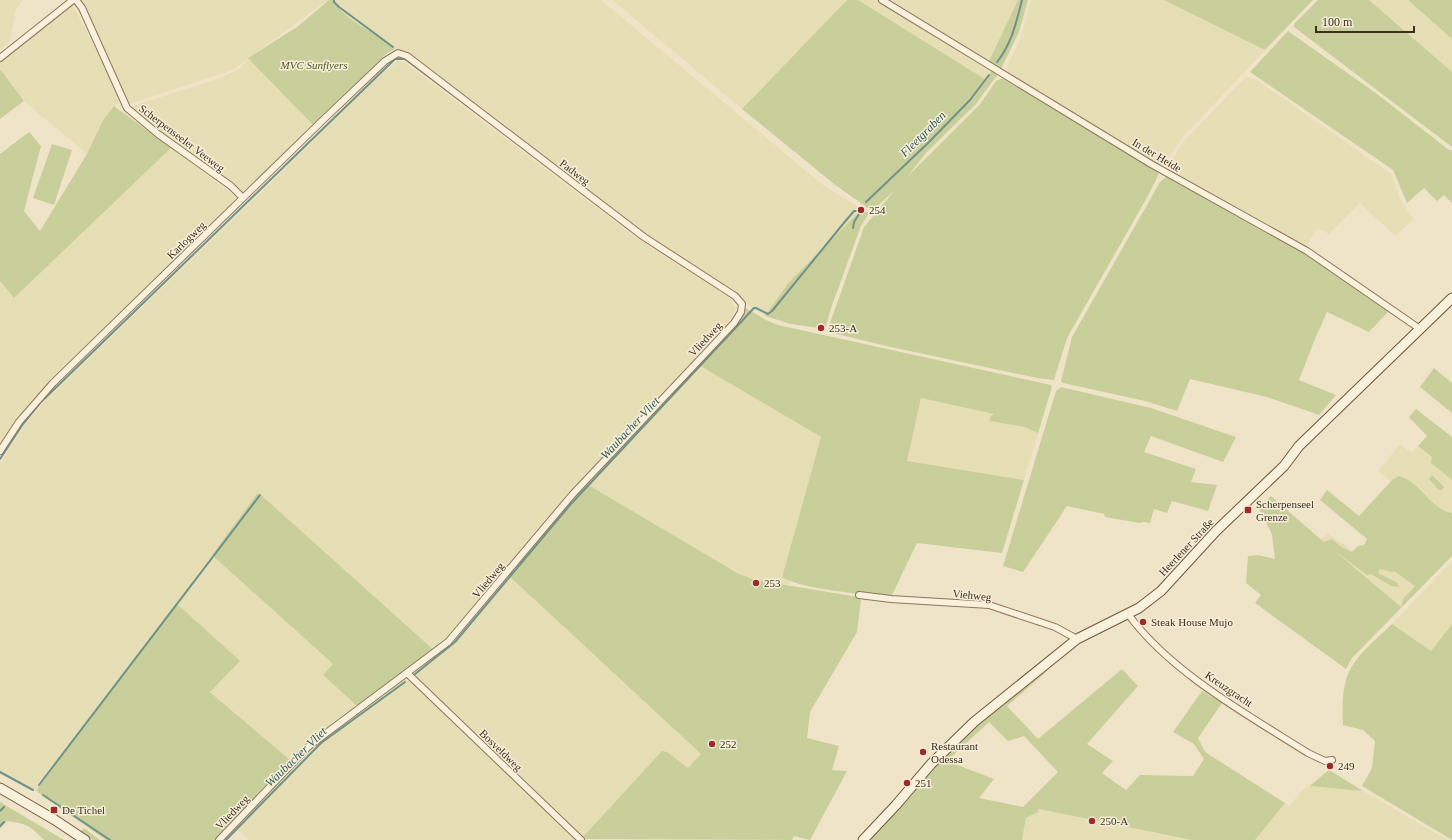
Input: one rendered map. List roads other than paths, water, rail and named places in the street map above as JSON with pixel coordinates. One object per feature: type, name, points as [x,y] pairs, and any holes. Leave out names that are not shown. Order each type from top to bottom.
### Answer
[{"type":"main road","name":"Heerlener Straße","points":[[863,840],[915,783],[930,764],[974,722],[1077,639],[1128,614],[1150,600],[1169,583],[1216,531],[1280,470],[1299,446],[1452,298]]},
{"type":"main road","points":[[0,788],[55,820],[85,840]]},
{"type":"street","points":[[0,58],[75,0]]},
{"type":"street","name":"Scherpenseeler Veeweg","points":[[75,0],[82,8],[127,108],[158,134],[231,186],[243,198]]},
{"type":"street","name":"In der Heide","points":[[882,0],[1151,164],[1307,251],[1420,329]]},
{"type":"street","name":"Karlogweg","points":[[0,451],[19,422],[48,389],[385,61],[398,54]]},
{"type":"street","name":"Padweg","points":[[398,54],[408,56],[644,237],[735,296],[742,304]]},
{"type":"street","name":"Vliedweg","points":[[219,840],[309,746],[443,646],[456,633],[572,495],[734,323],[741,312],[742,304]]},
{"type":"street","name":"Viehweg","points":[[859,595],[894,600],[989,605],[1055,628],[1077,639]]},
{"type":"street","name":"Kreuzgracht","points":[[1128,614],[1136,626],[1188,674],[1308,753],[1325,762],[1332,760]]},
{"type":"street","name":"Bosveldweg","points":[[407,673],[581,840]]},
{"type":"waterway","points":[[334,0],[339,7],[393,47]]},
{"type":"waterway","name":"Fleetgraben","points":[[997,62],[1010,40],[1022,0]]},
{"type":"waterway","points":[[0,459],[23,424],[40,403],[395,59],[405,59],[485,119]]},
{"type":"waterway","name":"Fleetgraben","points":[[866,202],[928,143],[970,100],[989,75]]},
{"type":"waterway","name":"Waubacher Vliet","points":[[415,674],[455,642],[570,505],[754,308],[768,314],[772,311],[854,211],[861,211]]},
{"type":"waterway","name":"Fleetgraben","points":[[853,228],[854,222],[861,211]]},
{"type":"waterway","points":[[39,785],[260,495]]},
{"type":"waterway","name":"Waubacher Vliet","points":[[226,840],[321,743],[405,682]]},
{"type":"waterway","name":"Waubacher Vliet","points":[[0,772],[33,790]]},
{"type":"waterway","name":"Waubacher Vliet","points":[[43,795],[110,840]]},
{"type":"waterway","points":[[0,811],[4,807]]},
{"type":"waterway","points":[[0,826],[4,822]]},
{"type":"place","name":"254","points":[[861,210]]},
{"type":"place","name":"253-A","points":[[821,328]]},
{"type":"place","name":"Scherpenseel Grenze","points":[[1248,510]]},
{"type":"place","name":"253","points":[[756,583]]},
{"type":"place","name":"Steak House Mujo","points":[[1143,622]]},
{"type":"place","name":"252","points":[[712,744]]},
{"type":"place","name":"Restaurant Odessa","points":[[923,752]]},
{"type":"place","name":"249","points":[[1330,766]]},
{"type":"place","name":"251","points":[[907,783]]},
{"type":"place","name":"De Tichel","points":[[54,810]]},
{"type":"place","name":"250-A","points":[[1092,821]]},
{"type":"park label","name":"MVC Sunflyers","points":[[314,65]]}]
